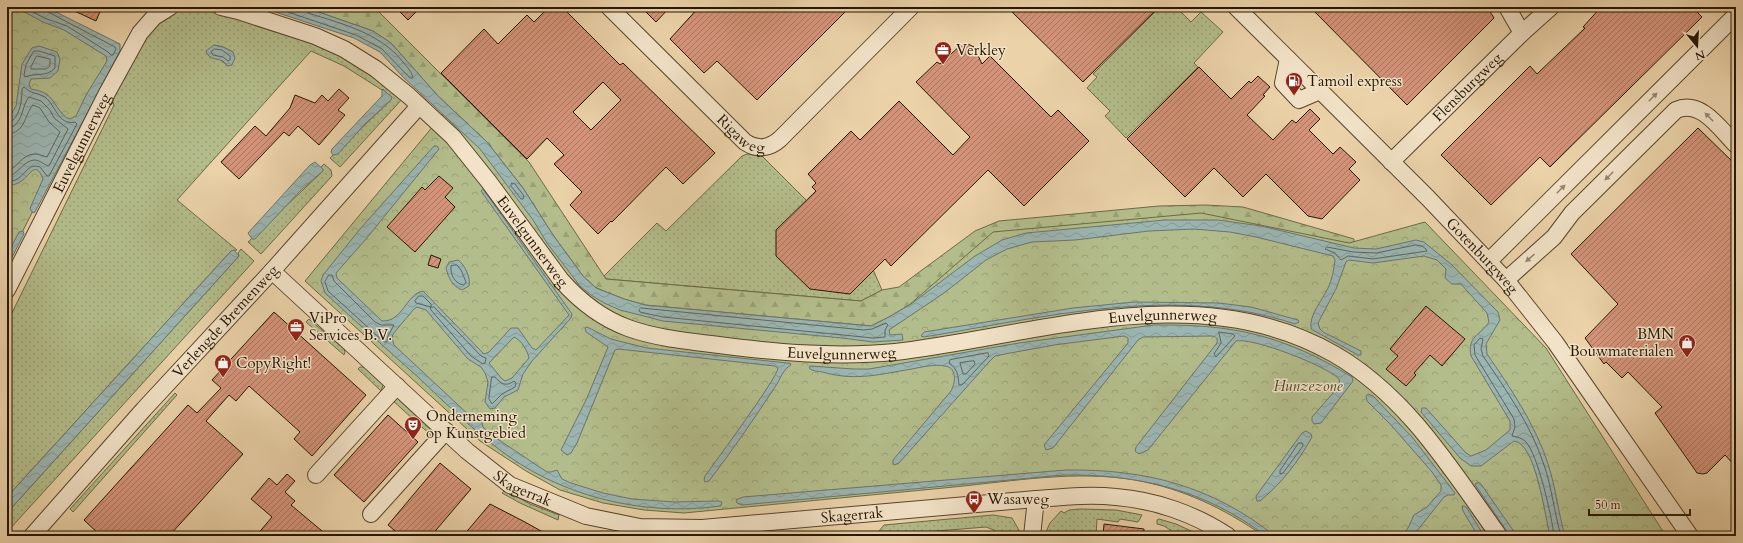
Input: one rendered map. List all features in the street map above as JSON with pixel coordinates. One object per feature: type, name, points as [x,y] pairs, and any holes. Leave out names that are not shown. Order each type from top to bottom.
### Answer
[{"type":"street","name":"Euvelgunnerweg","points":[[7,290],[107,93],[140,33],[154,17],[170,7]]},
{"type":"street","name":"Euvelgunnerweg","points":[[221,7],[315,36],[344,49],[376,69],[453,137],[490,182],[561,280],[572,292],[597,313],[622,327],[662,338],[726,346],[822,354],[853,354],[896,352],[1030,329],[1144,316],[1201,316],[1261,324],[1298,336],[1333,353],[1349,363],[1386,392],[1423,431],[1499,536]]},
{"type":"street","name":"Rigaweg","points":[[609,7],[745,142],[750,146],[762,148],[775,144],[911,7]]},
{"type":"street","name":"Gotenburgweg","points":[[1236,7],[1489,261],[1506,280],[1555,342],[1690,536]]},
{"type":"street","points":[[1507,7],[1522,33]]},
{"type":"street","name":"Flensburgweg","points":[[1391,162],[1522,33],[1551,7]]},
{"type":"street","points":[[1489,261],[1736,15]]},
{"type":"street","name":"Verlengde Bremenweg","points":[[36,535],[144,409],[272,271],[419,106]]},
{"type":"street","points":[[1506,280],[1554,237],[1577,208],[1676,110],[1688,107],[1704,112],[1736,145]]},
{"type":"street","name":"Skagerrak","points":[[272,271],[446,431],[510,485],[586,516],[640,527],[701,532],[1036,499],[1086,496],[1116,497],[1138,500],[1178,510],[1209,523],[1228,536]]},
{"type":"street","points":[[316,475],[397,386]]},
{"type":"street","points":[[371,514],[446,431]]},
{"type":"street","points":[[1032,536],[1036,499]]},
{"type":"green space","points":[[7,7],[29,7],[116,48],[7,262]]},
{"type":"green space","points":[[185,7],[202,7],[237,15],[343,53],[404,97],[340,167],[330,158],[391,100],[383,89],[382,90],[344,66],[311,51],[177,200],[237,250],[231,251],[7,497],[7,323],[114,105],[110,95],[143,36],[174,10]],"holes":[[[214,45],[223,47],[233,52],[228,66],[222,61]]]},
{"type":"green space","points":[[304,7],[369,7],[377,10],[529,162],[606,279],[861,301],[882,290],[899,287],[975,231],[999,221],[1159,206],[1206,205],[1243,207],[1354,239],[1354,248],[911,304],[871,326],[645,305],[624,299],[596,288],[583,276],[553,235],[523,188],[487,142],[438,96],[391,43],[373,31]]},
{"type":"green space","points":[[1160,7],[1176,7],[1191,22],[1201,12],[1223,32],[1194,63],[1198,67],[1126,138],[1105,116],[1110,111],[1087,88],[1097,77],[1093,74]]},
{"type":"green space","name":"Hunzezone","points":[[448,108],[544,225],[588,284],[639,307],[872,328],[893,319],[993,232],[1201,213],[1349,243],[1425,222],[1546,348],[1666,536],[1264,536],[1218,508],[1187,494],[1135,480],[1090,476],[1068,476],[1022,480],[684,513],[644,510],[603,503],[560,490],[526,471],[480,441],[305,281]]},
{"type":"green space","points":[[747,154],[762,156],[871,265],[882,290],[861,301],[606,279],[604,276],[657,223],[666,231],[742,156]]},
{"type":"green space","points":[[324,164],[331,170],[332,176],[261,254],[248,242],[323,171],[321,167]]},
{"type":"green space","points":[[241,249],[254,261],[7,532],[7,513],[239,256],[238,253]]},
{"type":"green space","points":[[309,319],[344,349],[344,355],[306,322]]},
{"type":"green space","points":[[360,367],[364,367],[383,385],[381,391],[358,369]]},
{"type":"green space","points":[[175,393],[177,395],[73,512],[70,509]]},
{"type":"green space","points":[[396,397],[433,432],[433,437],[392,400]]},
{"type":"green space","points":[[505,490],[530,504],[559,515],[558,520],[502,493]]},
{"type":"green space","points":[[1069,510],[1116,510],[1142,515],[1138,522],[1120,519],[1118,522],[1097,519],[1096,536],[1044,536],[1050,523],[1061,511],[1064,513]]},
{"type":"green space","points":[[993,515],[1012,518],[1020,532],[1019,536],[998,536],[994,530],[986,527],[875,536],[884,525]]},
{"type":"green space","points":[[1159,519],[1176,524],[1202,536],[1173,536],[1175,533],[1164,526],[1157,524],[1157,520]]},
{"type":"water","points":[[15,7],[46,7],[120,44],[120,51],[35,212],[33,213],[30,209],[43,179],[38,171],[33,170],[23,180],[7,186],[7,121],[16,106],[22,64],[32,48],[39,46],[57,52],[60,59],[58,71],[50,78],[31,79],[29,84],[31,89],[43,92],[49,97],[63,115],[70,119],[76,116],[86,95],[107,61],[106,56],[64,30],[43,22]]},
{"type":"water","points":[[260,7],[304,7],[373,31],[391,43],[438,96],[487,142],[523,188],[553,235],[583,276],[596,288],[624,299],[645,305],[871,326],[911,304],[975,256],[1002,240],[1026,233],[1165,220],[1218,220],[1261,226],[1354,248],[1376,249],[1416,240],[1424,242],[1452,265],[1498,312],[1500,320],[1486,344],[1487,354],[1522,407],[1537,435],[1551,473],[1565,536],[1550,536],[1534,467],[1522,445],[1514,441],[1481,466],[1471,466],[1460,458],[1421,412],[1422,408],[1426,408],[1466,453],[1471,456],[1486,450],[1510,430],[1510,421],[1471,356],[1470,349],[1473,340],[1489,322],[1487,313],[1461,284],[1452,284],[1445,278],[1446,269],[1437,260],[1424,256],[1373,263],[1349,260],[1346,262],[1336,289],[1318,323],[1323,332],[1361,351],[1361,355],[1358,355],[1311,329],[1314,313],[1332,278],[1335,260],[1333,256],[1256,237],[1230,232],[1194,229],[1149,231],[1075,240],[1032,242],[1007,249],[986,260],[944,293],[889,330],[890,335],[902,334],[903,340],[873,342],[663,321],[620,310],[604,303],[580,286],[547,243],[533,220],[480,149],[402,76],[380,52],[354,38]]},
{"type":"water","points":[[214,45],[223,47],[233,52],[235,58],[232,65],[228,66],[223,61],[213,58],[207,54],[206,51]]},
{"type":"water","points":[[382,89],[392,97],[391,100],[364,125],[338,154],[333,155],[331,152],[332,149],[382,96]]},
{"type":"water","points":[[434,146],[437,146],[439,149],[366,239],[336,273],[337,278],[382,321],[395,317],[400,313],[412,297],[423,291],[484,354],[489,352],[511,328],[518,328],[532,348],[536,350],[569,315],[481,191],[483,189],[572,314],[571,318],[532,361],[523,374],[518,390],[504,397],[495,408],[490,409],[485,402],[488,382],[485,373],[481,367],[468,359],[426,310],[417,307],[414,309],[393,334],[392,338],[394,345],[471,417],[481,419],[483,427],[493,436],[547,472],[557,470],[562,479],[571,483],[603,493],[632,499],[674,502],[718,501],[722,502],[721,506],[691,509],[661,508],[631,505],[602,499],[574,490],[546,478],[520,464],[496,447],[457,414],[325,293],[321,281],[323,275],[360,229]],"holes":[[[514,337],[524,346],[529,358],[512,378],[505,381],[489,363]]]},
{"type":"water","points":[[315,162],[323,169],[323,171],[302,189],[255,239],[252,239],[248,233],[310,165]]},
{"type":"water","points":[[23,231],[24,234],[7,267],[7,255],[19,232]]},
{"type":"water","points":[[234,250],[239,256],[7,513],[7,497],[231,251]]},
{"type":"water","points":[[458,260],[465,268],[469,279],[469,286],[462,290],[451,282],[446,268],[449,262]]},
{"type":"water","points":[[1134,302],[1219,303],[1251,307],[1298,320],[1299,322],[1295,324],[1250,312],[1204,306],[1157,305],[1110,308],[1063,314],[924,337],[921,336],[924,332],[1073,308]]},
{"type":"water","points":[[1154,325],[1209,327],[1257,335],[1303,351],[1352,377],[1353,381],[1321,423],[1314,424],[1312,417],[1340,385],[1339,379],[1332,373],[1320,367],[1289,354],[1257,343],[1236,341],[1148,450],[1139,454],[1135,451],[1136,447],[1217,343],[1216,338],[1212,336],[1143,337],[1138,340],[1053,448],[1046,450],[1044,445],[1128,343],[1128,338],[1124,336],[1054,345],[995,356],[899,463],[894,465],[893,460],[951,391],[954,384],[954,373],[952,370],[949,367],[941,365],[859,377],[837,375],[815,371],[809,368],[810,366],[869,369],[1019,343]]},
{"type":"water","points":[[587,327],[611,339],[647,348],[790,363],[791,365],[784,372],[743,435],[709,481],[705,482],[705,476],[758,402],[778,368],[775,366],[618,349],[615,350],[577,443],[571,453],[567,455],[561,450],[587,398],[608,347],[586,332],[585,328]]},
{"type":"water","points":[[1368,394],[1373,396],[1412,437],[1455,493],[1454,495],[1444,497],[1413,536],[1402,536],[1408,528],[1414,515],[1427,507],[1441,491],[1441,485],[1432,472],[1391,425],[1367,401],[1366,396]]},
{"type":"water","points":[[1306,431],[1311,434],[1312,437],[1301,455],[1275,487],[1260,501],[1257,501],[1256,496],[1302,433]]},
{"type":"water","points":[[1066,470],[1095,470],[1124,473],[1151,477],[1177,484],[1227,504],[1275,536],[1266,536],[1243,520],[1195,496],[1145,482],[1091,475],[1063,475],[742,505],[737,503],[736,500],[743,497]]},
{"type":"water","points":[[1478,482],[1481,484],[1517,536],[1510,536],[1476,486],[1475,484]]},
{"type":"water","points":[[1462,506],[1467,508],[1484,536],[1478,536],[1463,511]]},
{"type":"building","points":[[66,7],[102,7],[96,21]]},
{"type":"building","points":[[395,7],[421,7],[408,20]]},
{"type":"building","points":[[549,7],[562,7],[620,65],[623,63],[715,153],[683,184],[666,167],[612,222],[611,221],[598,234],[570,205],[582,192],[554,164],[564,155],[547,138],[527,159],[441,73],[484,29],[498,44],[527,15],[534,22]],"holes":[[[603,82],[621,100],[591,130],[573,112]]]},
{"type":"building","points":[[641,7],[670,7],[656,22]]},
{"type":"building","points":[[699,7],[850,7],[757,100],[717,61],[704,73],[670,39]]},
{"type":"building","points":[[1007,7],[1159,7],[1083,82]]},
{"type":"building","points":[[1310,7],[1487,7],[1494,18],[1407,105]]},
{"type":"building","points":[[1601,7],[1692,7],[1702,17],[1550,167],[1540,157],[1491,205],[1441,155],[1530,66],[1537,74],[1585,28],[1583,27]]},
{"type":"building","points":[[962,44],[968,44],[974,47],[982,64],[990,56],[1051,117],[1058,110],[1089,141],[1024,206],[988,170],[891,266],[885,259],[850,294],[810,289],[776,256],[776,230],[816,191],[812,187],[816,183],[808,174],[851,131],[860,140],[899,101],[953,155],[970,137],[916,82],[937,62],[940,64]]},
{"type":"building","points":[[1199,67],[1231,99],[1249,81],[1251,83],[1258,76],[1270,87],[1263,95],[1265,96],[1247,115],[1273,140],[1292,120],[1296,123],[1310,109],[1320,119],[1309,130],[1333,154],[1340,147],[1356,162],[1349,169],[1360,180],[1322,219],[1308,216],[1266,174],[1243,197],[1214,168],[1185,197],[1127,139]]},
{"type":"building","points":[[339,89],[349,98],[338,110],[345,115],[319,145],[298,126],[289,136],[284,132],[239,179],[221,162],[255,126],[266,136],[290,108],[295,95],[315,103],[322,95],[328,101]]},
{"type":"building","points":[[1698,128],[1736,165],[1736,467],[1725,455],[1707,473],[1703,474],[1697,473],[1655,413],[1662,407],[1628,372],[1622,378],[1606,362],[1604,364],[1585,338],[1618,304],[1571,254]]},
{"type":"building","points":[[439,176],[453,188],[445,197],[455,207],[415,252],[387,227],[422,187],[425,190]]},
{"type":"building","points":[[431,255],[441,259],[438,268],[428,265]]},
{"type":"building","points":[[1426,306],[1465,339],[1442,366],[1430,355],[1414,373],[1416,375],[1406,386],[1386,369],[1398,356],[1390,349]]},
{"type":"building","points":[[274,312],[366,395],[312,456],[294,439],[300,432],[249,386],[236,401],[229,395],[206,421],[243,454],[200,502],[169,536],[101,536],[84,520],[188,405],[197,413],[221,388],[212,380]]},
{"type":"building","points":[[388,415],[418,442],[364,502],[334,475]]},
{"type":"building","points":[[440,463],[471,489],[431,536],[401,536],[388,525]]},
{"type":"building","points":[[287,474],[295,481],[285,492],[295,501],[291,505],[328,536],[256,536],[272,517],[251,499],[269,478],[277,485]]},
{"type":"building","points":[[490,504],[523,521],[550,536],[463,536]]},
{"type":"building","points":[[1104,524],[1144,529],[1144,536],[1103,536]]},
{"type":"place","name":"Verkley","points":[[943,65]]},
{"type":"place","name":"Tamoil express","points":[[1294,96]]},
{"type":"place","name":"ViPro Services B.V.","points":[[296,342]]},
{"type":"place","name":"BMN Bouwmaterialen","points":[[1687,358]]},
{"type":"place","name":"CopyRight!","points":[[223,378]]},
{"type":"place","name":"Onderneming op Kunstgebied","points":[[413,440]]},
{"type":"place","name":"Wasaweg","points":[[974,514]]}]
